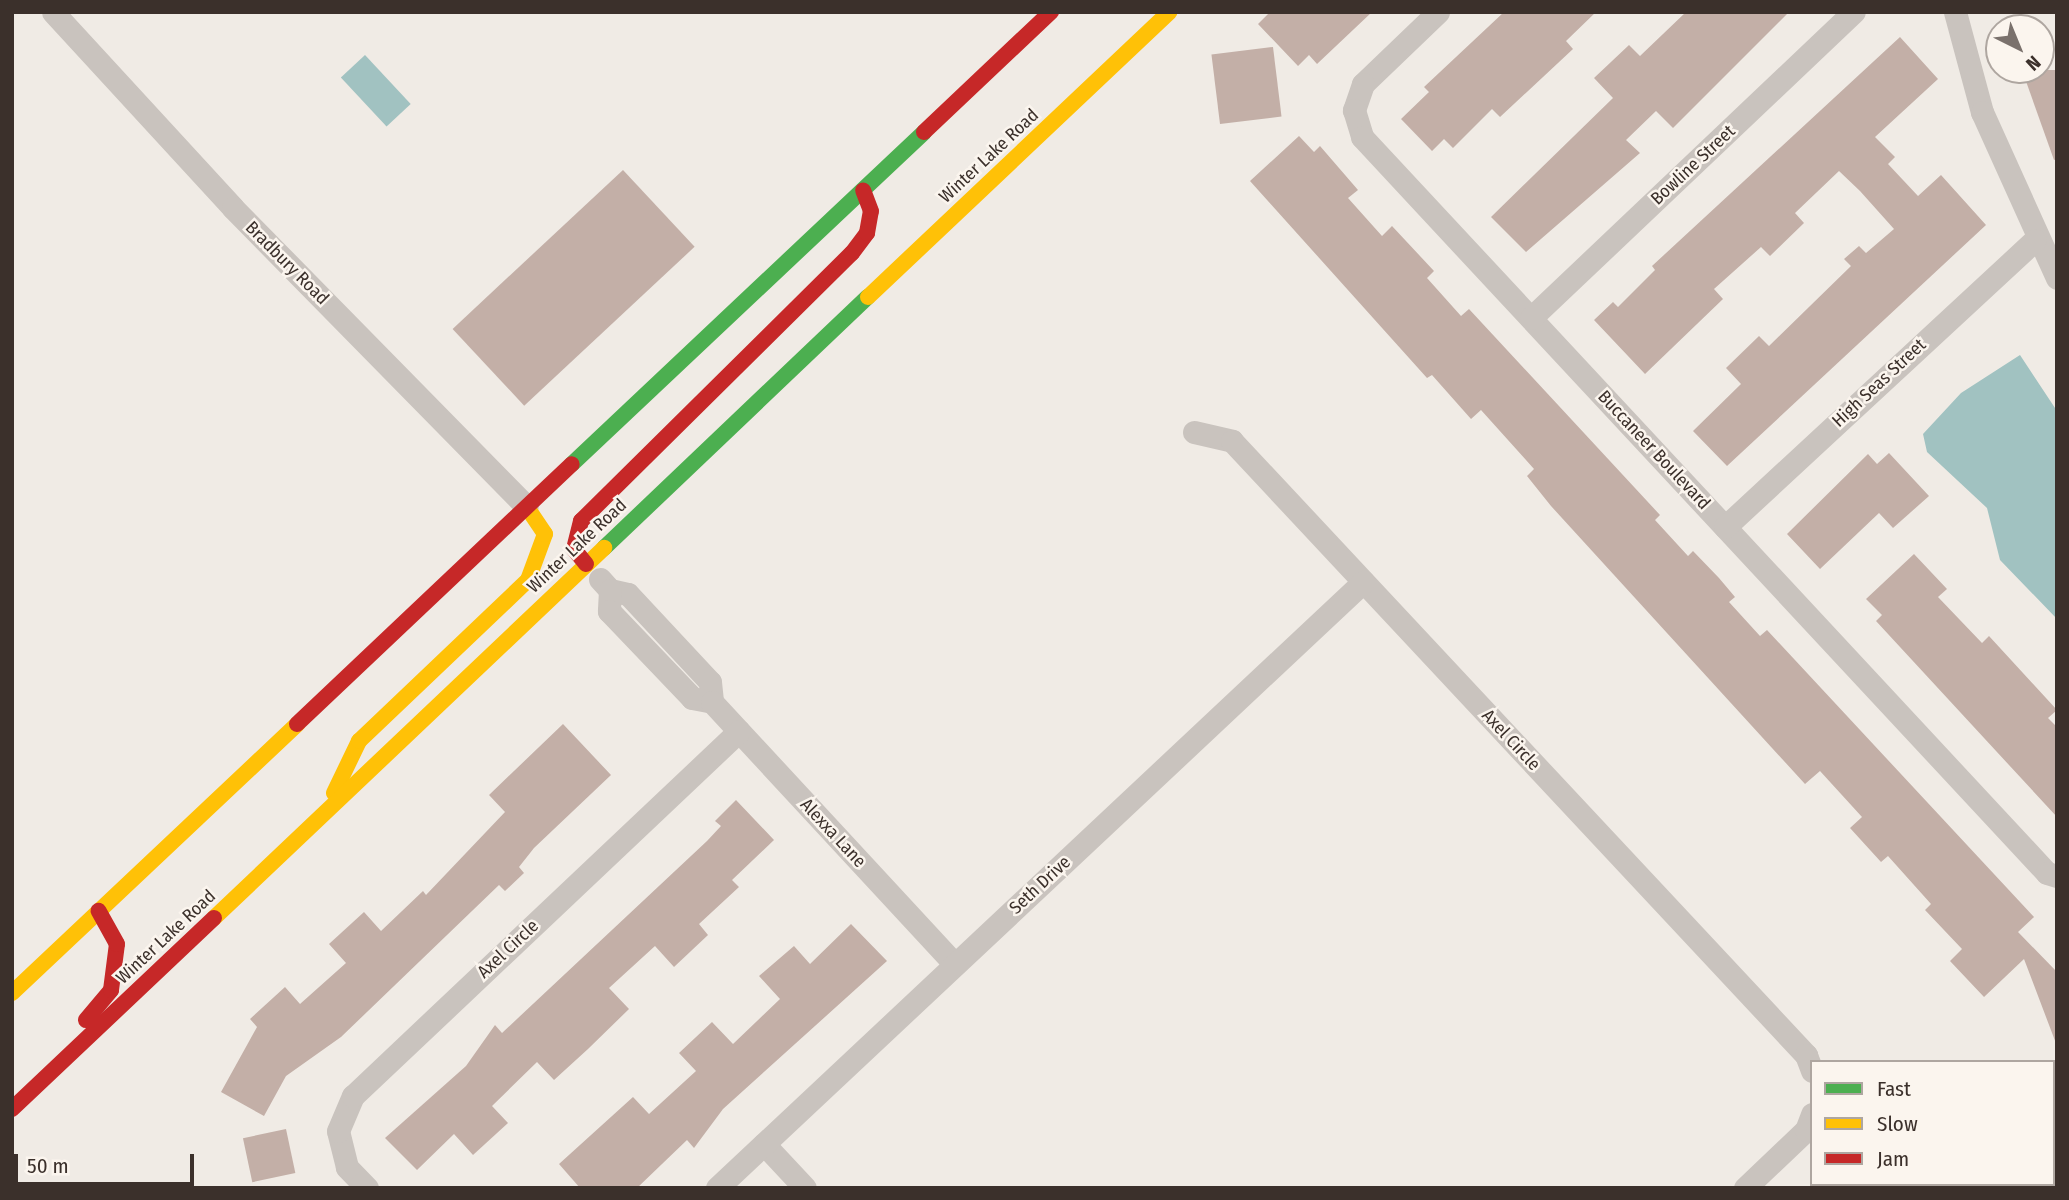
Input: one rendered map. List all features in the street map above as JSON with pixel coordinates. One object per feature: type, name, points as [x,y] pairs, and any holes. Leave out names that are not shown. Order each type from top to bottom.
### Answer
[{"type":"main road","points":[[12,993],[1051,12]]},
{"type":"main road","name":"Winter Lake Road","points":[[12,1109],[1169,12]]},
{"type":"main road","points":[[586,564],[574,549],[581,521],[852,253],[867,233],[871,211],[863,190]]},
{"type":"main road","points":[[329,808],[359,741],[528,580],[545,534],[527,507]]},
{"type":"main road","points":[[12,1101],[111,990],[117,944],[99,911]]},
{"type":"street","name":"Bradbury Road","points":[[53,12],[233,208],[527,507]]},
{"type":"street","name":"Buccaneer Boulevard","points":[[1438,12],[1363,84],[1354,110],[1362,136],[2047,873],[2057,876]]},
{"type":"street","name":"Bowline Street","points":[[1531,318],[1854,12]]},
{"type":"street","points":[[1955,12],[1982,111],[2035,240],[2057,278]]},
{"type":"street","name":"High Seas Street","points":[[1725,527],[2035,240]]},
{"type":"street","name":"Axel Circle","points":[[1194,432],[1232,441],[1806,1055],[1810,1066]]},
{"type":"street","name":"Alexxa Lane","points":[[586,564],[611,590],[609,611],[692,698],[712,702],[955,964]]},
{"type":"street","name":"Seth Drive","points":[[717,1188],[1363,582]]},
{"type":"street","name":"Axel Circle","points":[[367,1188],[347,1167],[338,1131],[353,1096],[739,731]]},
{"type":"street","points":[[1745,1188],[1806,1130],[1810,1119]]},
{"type":"street","points":[[764,1144],[805,1188]]},
{"type":"water","points":[[365,55],[411,104],[387,127],[341,78]]},
{"type":"water","points":[[2020,355],[2057,411],[2057,619],[2000,560],[1987,508],[1927,452],[1923,434],[1961,393]]},
{"type":"building","points":[[1270,12],[1372,12],[1317,64],[1309,55],[1298,66],[1258,24]]},
{"type":"building","points":[[1504,12],[1596,12],[1566,41],[1573,49],[1500,117],[1492,109],[1453,148],[1444,139],[1432,151],[1401,119],[1429,92],[1424,87]]},
{"type":"building","points":[[1686,12],[1789,12],[1673,128],[1656,111],[1626,140],[1640,153],[1526,252],[1491,217],[1613,98],[1594,78],[1629,45],[1640,56]]},
{"type":"building","points":[[1900,37],[1938,79],[1875,137],[1895,157],[1888,164],[1918,196],[1941,175],[1986,225],[1727,466],[1693,431],[1741,384],[1726,368],[1759,336],[1769,346],[1851,266],[1844,259],[1859,246],[1866,253],[1894,229],[1860,191],[1839,171],[1795,213],[1804,223],[1770,256],[1761,247],[1714,289],[1723,299],[1645,374],[1594,320],[1613,302],[1618,307],[1655,270],[1652,266]]},
{"type":"building","points":[[1273,47],[1282,116],[1220,124],[1211,55]]},
{"type":"building","points":[[2057,70],[2057,159],[2054,160],[2027,84],[2055,84]]},
{"type":"building","points":[[1299,136],[1314,152],[1320,146],[1358,190],[1348,198],[1382,236],[1392,226],[1434,271],[1427,278],[1461,316],[1469,309],[1660,515],[1655,520],[1688,556],[1693,551],[1719,578],[1735,597],[1729,602],[1760,636],[1767,630],[2034,917],[2018,932],[2057,972],[2057,1046],[2024,959],[1984,997],[1950,961],[1962,949],[1925,910],[1931,904],[1888,856],[1881,862],[1850,828],[1862,817],[1820,771],[1805,784],[1551,506],[1527,476],[1534,469],[1481,410],[1471,419],[1432,375],[1427,378],[1250,181]]},
{"type":"building","points":[[623,170],[695,247],[524,406],[453,329]]},
{"type":"building","points":[[1889,453],[1929,496],[1893,528],[1879,513],[1820,569],[1787,534],[1868,454],[1877,464]]},
{"type":"building","points":[[1914,554],[1947,589],[1938,597],[1982,643],[1989,636],[2057,710],[2048,718],[2057,727],[2057,817],[1876,621],[1882,615],[1866,599]]},
{"type":"building","points":[[563,724],[611,775],[534,848],[519,867],[524,873],[505,891],[499,885],[341,1037],[286,1076],[264,1116],[221,1092],[257,1027],[250,1019],[285,987],[300,1004],[346,963],[329,944],[364,912],[381,931],[423,891],[426,895],[505,812],[489,795]]},
{"type":"building","points":[[736,800],[774,840],[732,880],[739,887],[699,924],[708,935],[674,967],[655,946],[609,988],[629,1009],[588,1049],[554,1080],[537,1062],[492,1106],[508,1123],[473,1155],[454,1134],[417,1170],[385,1138],[466,1066],[495,1025],[502,1033],[707,841],[721,826],[715,821]]},
{"type":"building","points":[[851,924],[887,961],[723,1109],[694,1148],[687,1140],[637,1188],[580,1188],[559,1164],[633,1097],[649,1114],[696,1071],[679,1053],[712,1022],[733,1044],[780,999],[759,976],[794,946],[810,964]]},
{"type":"building","points":[[286,1129],[295,1173],[252,1182],[243,1138]]},
{"type":"traffic: fast","points":[[572,464],[924,132]]},
{"type":"traffic: fast","points":[[604,548],[868,297]]},
{"type":"traffic: slow","points":[[868,297],[1169,12]]},
{"type":"traffic: slow","points":[[334,793],[359,741],[528,580],[545,534],[527,507]]},
{"type":"traffic: slow","points":[[214,918],[604,548]]},
{"type":"traffic: slow","points":[[12,993],[297,724]]},
{"type":"traffic: jam","points":[[924,132],[1051,12]]},
{"type":"traffic: jam","points":[[586,564],[574,549],[581,521],[852,253],[867,233],[871,211],[863,190]]},
{"type":"traffic: jam","points":[[297,724],[572,464]]},
{"type":"traffic: jam","points":[[86,1020],[111,990],[117,944],[99,911]]},
{"type":"traffic: jam","points":[[12,1109],[214,918]]}]
